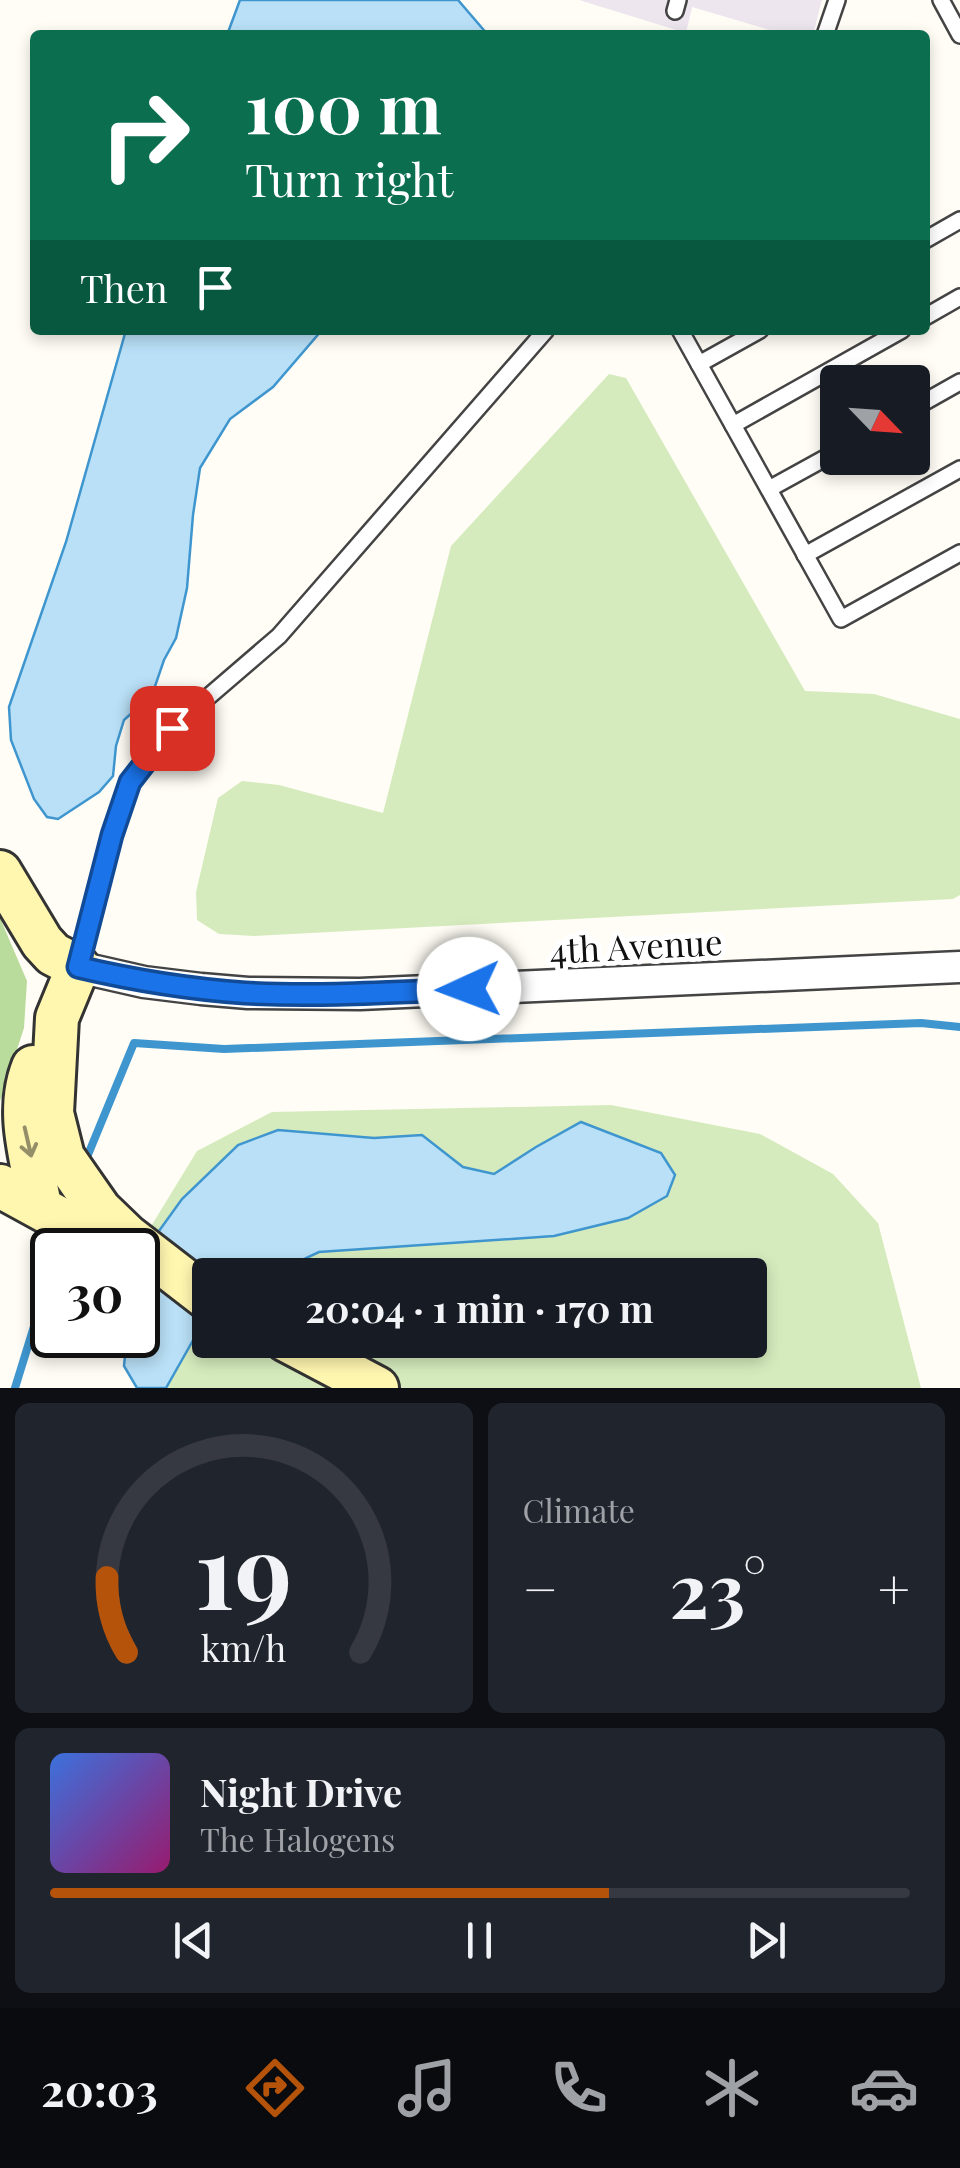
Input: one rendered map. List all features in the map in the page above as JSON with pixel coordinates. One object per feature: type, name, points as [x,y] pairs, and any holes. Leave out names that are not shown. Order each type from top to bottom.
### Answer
[{"type":"street","points":[[0,872],[42,942],[53,954],[78,967],[58,1018],[52,1114],[63,1158],[61,1206]]},
{"type":"street","name":"4th Avenue","points":[[78,967],[144,982],[201,989],[360,994],[960,966]]},
{"type":"street","points":[[58,1018],[48,1028],[29,1076],[23,1122],[61,1206],[89,1228]]},
{"type":"street","points":[[0,1186],[61,1206],[100,1210],[192,1286]]},
{"type":"street","points":[[160,1273],[192,1290]]},
{"type":"street","points":[[320,1358],[377,1388]]},
{"type":"lane","points":[[827,30],[837,0]]},
{"type":"lane","points":[[941,0],[960,34]]},
{"type":"lane","points":[[930,237],[960,220]]},
{"type":"lane","points":[[930,314],[960,297]]},
{"type":"lane","points":[[78,967],[130,782],[172,728],[279,636],[542,335]]},
{"type":"lane","points":[[683,335],[842,619],[960,552]]},
{"type":"lane","points":[[699,364],[751,335]]},
{"type":"lane","points":[[733,425],[893,335]]},
{"type":"lane","points":[[930,399],[960,382]]},
{"type":"lane","points":[[769,489],[820,461]]},
{"type":"lane","points":[[806,555],[960,469]]},
{"type":"shaded area","points":[[579,0],[822,0],[814,30],[770,30],[692,7],[687,30]]},
{"type":"green space","points":[[609,374],[626,378],[805,691],[874,694],[960,719],[960,895],[953,899],[254,936],[219,934],[197,920],[196,892],[218,798],[242,781],[279,785],[383,813],[451,546]]},
{"type":"green space","points":[[0,918],[27,981],[24,1028],[0,1101]]},
{"type":"green space","points":[[611,1105],[760,1134],[833,1174],[878,1223],[921,1388],[166,1388],[192,1342],[192,1358],[767,1358],[767,1258],[306,1258],[319,1252],[554,1236],[661,1153],[581,1122],[494,1174],[463,1167],[422,1135],[374,1138],[160,1238],[160,1228],[150,1228],[197,1151],[272,1112]]},
{"type":"water","points":[[240,0],[458,0],[484,30],[229,30]]},
{"type":"water","points":[[125,335],[318,335],[273,387],[230,419],[200,468],[187,588],[176,638],[152,695],[124,720],[113,776],[99,792],[58,819],[47,817],[34,799],[11,740],[9,707],[66,542]]},
{"type":"water","points":[[581,1122],[661,1153],[675,1175],[667,1196],[628,1218],[554,1236],[319,1252],[306,1258],[192,1258],[192,1342],[166,1388],[137,1388],[124,1366],[125,1358],[160,1358],[160,1230],[182,1199],[238,1145],[278,1130],[374,1138],[422,1135],[463,1167],[494,1174]]},
{"type":"waterway","points":[[85,1162],[134,1043],[224,1049],[921,1023],[960,1027]]},
{"type":"waterway","points":[[15,1388],[30,1339]]},
{"type":"route","points":[[172,728],[130,782],[78,967],[144,982],[248,993],[360,994],[469,989]]}]
